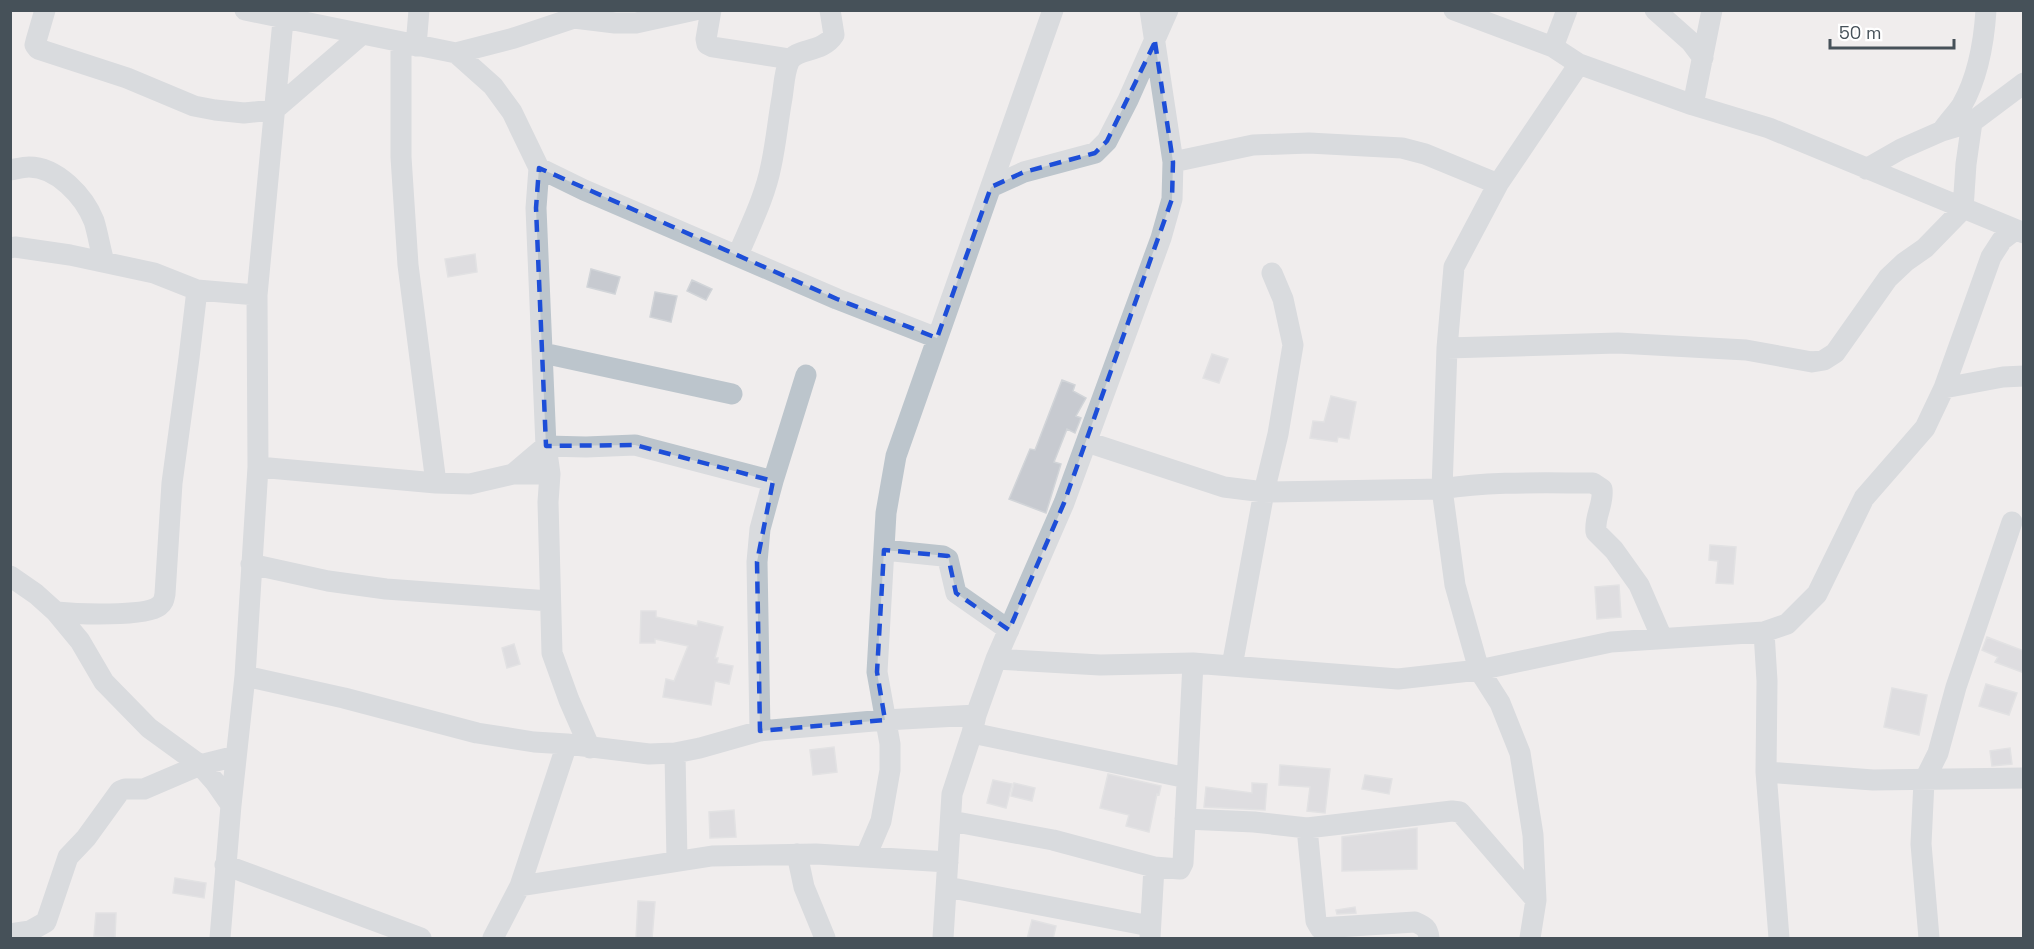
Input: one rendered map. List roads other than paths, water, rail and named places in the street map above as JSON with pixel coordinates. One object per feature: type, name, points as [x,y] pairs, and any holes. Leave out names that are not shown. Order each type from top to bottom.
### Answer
[{"type":"street","points":[[45,10],[35,45],[38,49],[127,78],[194,106],[244,113],[274,110],[361,35]]},
{"type":"street","points":[[245,10],[284,14],[361,35],[456,53],[514,38],[574,18],[615,24],[636,23],[695,10]]},
{"type":"street","points":[[419,10],[409,44],[401,158],[408,265],[436,483]]},
{"type":"street","points":[[711,10],[707,44],[713,47],[790,59]]},
{"type":"street","points":[[738,255],[765,191],[785,75],[790,59],[795,55],[824,47],[830,41],[834,35],[830,10]]},
{"type":"street","points":[[866,856],[881,821],[890,770],[890,744],[877,672],[886,513],[897,456],[1053,10]]},
{"type":"street","points":[[943,939],[952,794],[996,659],[1065,503],[1161,238],[1172,199],[1173,162],[1150,10]]},
{"type":"street","points":[[991,187],[1024,172],[1095,153],[1107,141],[1168,10]]},
{"type":"street","points":[[1454,10],[1552,47],[1579,64],[1693,105],[1769,128],[2019,232]]},
{"type":"street","points":[[1552,47],[1567,10]]},
{"type":"street","points":[[1655,10],[1691,42],[1703,58]]},
{"type":"street","points":[[1693,105],[1712,10]]},
{"type":"street","points":[[1942,131],[1962,105],[1977,67],[1986,10]]},
{"type":"street","points":[[220,939],[225,865],[245,676],[258,467],[257,295],[284,14]]},
{"type":"street","points":[[456,53],[493,86],[512,112],[539,168],[536,208],[546,446],[550,474],[548,502],[552,653],[590,748]]},
{"type":"street","points":[[1530,939],[1536,900],[1533,835],[1520,753],[1500,703],[1479,670],[1455,585],[1442,489],[1446,348],[1454,267],[1498,184],[1579,64]]},
{"type":"street","points":[[1866,169],[1901,149],[1942,131],[1972,122],[2024,83]]},
{"type":"street","points":[[1446,348],[1618,343],[1746,350],[1812,362],[1824,360],[1835,353],[1888,278],[1925,248],[1963,209],[1972,122]]},
{"type":"street","points":[[1173,162],[1253,145],[1309,143],[1402,148],[1425,154],[1498,184]]},
{"type":"street","points":[[1005,146],[1024,172]]},
{"type":"street","points":[[10,170],[29,167],[51,172],[70,188],[84,203],[93,221],[104,261]]},
{"type":"street","points":[[539,168],[584,190],[837,300],[937,338]]},
{"type":"street","points":[[996,659],[1100,665],[1193,663],[1398,679],[1479,670],[1611,642],[1764,632],[1787,624],[1817,594],[1864,498],[1925,428],[1944,388],[1990,257],[2002,240],[2019,232]]},
{"type":"street","points":[[10,248],[104,261],[154,273],[197,290],[257,295]]},
{"type":"street","points":[[1232,666],[1264,492],[1278,434],[1293,345],[1283,300],[1272,273]]},
{"type":"street","points":[[56,612],[90,615],[146,610],[156,608],[163,603],[171,483],[197,290]]},
{"type":"street","points":[[543,353],[732,394]]},
{"type":"street","points":[[760,731],[757,562],[760,528],[806,375]]},
{"type":"street","points":[[1944,388],[2003,377],[2024,376]]},
{"type":"street","points":[[1087,442],[1224,488],[1264,492],[1442,489],[1518,483],[1593,483],[1602,489],[1603,498],[1597,515],[1596,532],[1614,550],[1639,585],[1662,638]]},
{"type":"street","points":[[513,474],[546,446],[635,445],[773,481]]},
{"type":"street","points":[[258,467],[470,484],[513,474],[550,474]]},
{"type":"street","points":[[1929,939],[1922,844],[1924,780],[1938,753],[1956,687],[2012,522]]},
{"type":"street","points":[[884,550],[943,555],[948,559],[956,593],[1009,630]]},
{"type":"street","points":[[251,564],[328,581],[386,589],[550,601]]},
{"type":"street","points":[[10,576],[36,594],[56,612],[80,642],[104,682],[135,715],[162,739],[200,765],[231,805]]},
{"type":"street","points":[[80,642],[90,615]]},
{"type":"street","points":[[1764,632],[1767,681],[1766,772],[1779,939]]},
{"type":"street","points":[[951,821],[1053,840],[1154,867],[1178,869],[1182,867],[1193,663]]},
{"type":"street","points":[[245,676],[344,698],[477,733],[534,742],[649,754],[675,753],[760,731],[885,720],[974,724],[1187,778]]},
{"type":"street","points":[[493,939],[520,886],[567,744]]},
{"type":"street","points":[[675,753],[678,861]]},
{"type":"street","points":[[10,934],[49,930],[68,856],[86,837],[120,791],[144,789],[200,765],[236,756]]},
{"type":"street","points":[[1766,772],[1874,780],[2024,777]]},
{"type":"street","points":[[1185,819],[1254,822],[1307,828],[1452,811],[1460,812],[1536,900]]},
{"type":"street","points":[[1307,828],[1316,921],[1320,928],[1415,922],[1424,926],[1428,931],[1429,939]]},
{"type":"street","points":[[520,886],[712,856],[797,854],[948,862]]},
{"type":"street","points":[[797,854],[804,887],[825,939]]},
{"type":"street","points":[[225,865],[421,939]]},
{"type":"street","points":[[947,887],[1150,932],[1154,867]]}]
